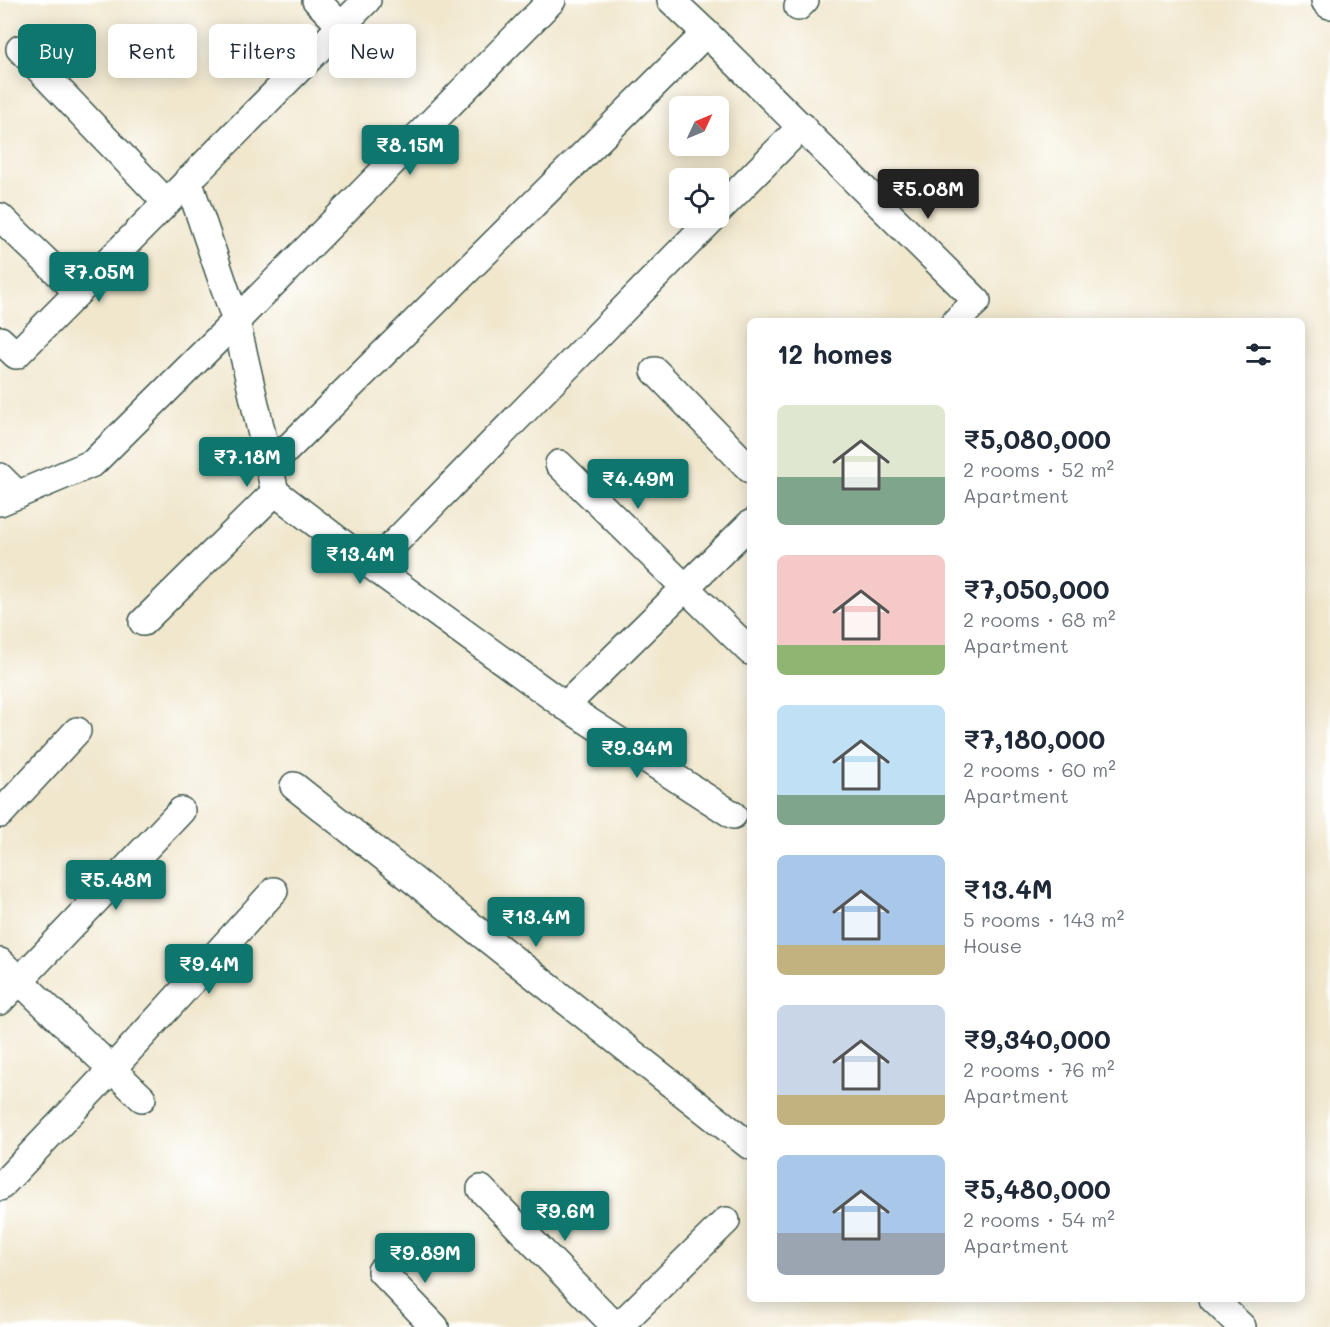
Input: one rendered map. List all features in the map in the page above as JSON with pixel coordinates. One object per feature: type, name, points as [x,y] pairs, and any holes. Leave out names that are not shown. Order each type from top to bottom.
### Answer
[{"type":"street","points":[[316,0],[339,24]]},
{"type":"street","points":[[343,24],[366,0]]},
{"type":"street","points":[[6,491],[93,463],[552,0]]},
{"type":"street","points":[[671,0],[802,126],[976,301],[959,318]]},
{"type":"street","points":[[143,622],[272,479],[706,33]]},
{"type":"street","points":[[0,340],[16,355],[329,38]]},
{"type":"street","points":[[47,78],[166,202]]},
{"type":"street","points":[[729,200],[802,126]]},
{"type":"street","points":[[188,180],[236,321],[272,479],[372,566],[565,706],[733,815]]},
{"type":"street","points":[[0,217],[78,292]]},
{"type":"street","points":[[372,566],[702,228]]},
{"type":"street","points":[[655,371],[747,466]]},
{"type":"street","points":[[558,464],[747,648]]},
{"type":"street","points":[[565,706],[747,527]]},
{"type":"street","points":[[0,814],[77,730]]},
{"type":"street","points":[[294,786],[747,1144]]},
{"type":"street","points":[[0,1001],[10,972],[181,811]]},
{"type":"street","points":[[0,1187],[112,1069],[274,891]]},
{"type":"street","points":[[10,972],[142,1098]]},
{"type":"street","points":[[481,1189],[617,1327],[726,1221]]},
{"type":"street","points":[[381,1271],[435,1327]]},
{"type":"street","points":[[1216,1302],[1242,1327]]}]
